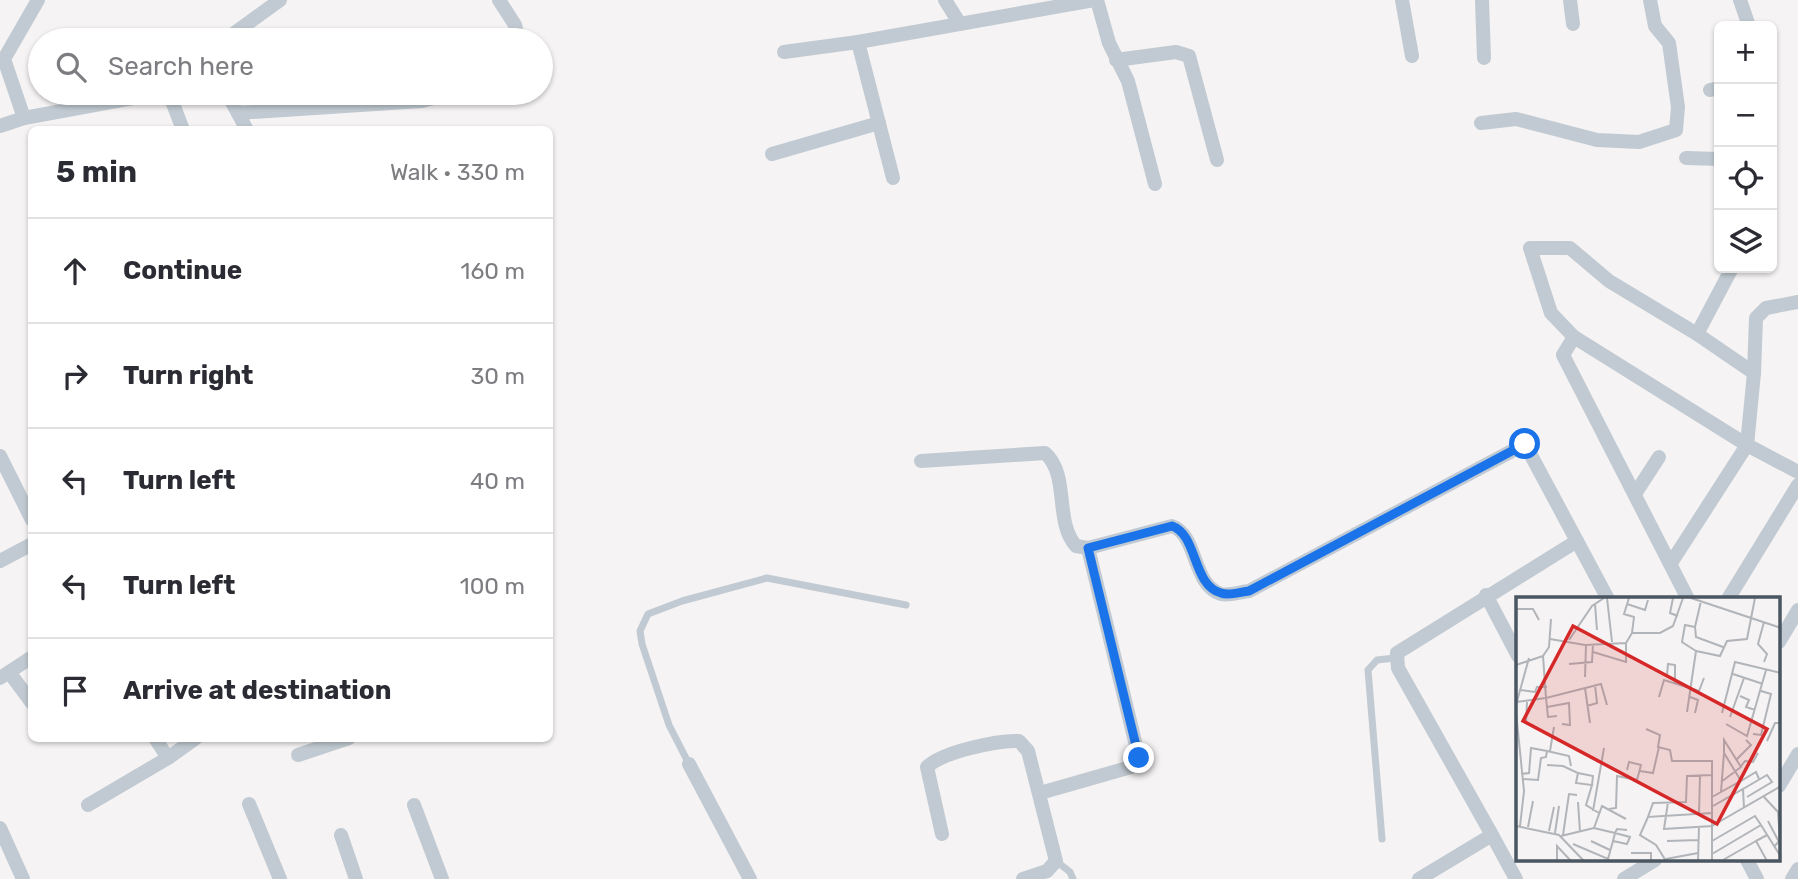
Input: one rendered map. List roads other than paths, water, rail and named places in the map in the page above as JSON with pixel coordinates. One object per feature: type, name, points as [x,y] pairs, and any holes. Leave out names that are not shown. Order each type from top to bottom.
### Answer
[{"type":"street","points":[[24,118],[4,59],[38,0]]},
{"type":"street","points":[[242,28],[280,0]]},
{"type":"street","points":[[945,0],[960,24]]},
{"type":"street","points":[[784,52],[960,24],[1029,6],[1096,0],[1116,60],[1128,81],[1155,184]]},
{"type":"street","points":[[1402,0],[1412,56]]},
{"type":"street","points":[[1482,0],[1484,58]]},
{"type":"street","points":[[1570,0],[1573,24]]},
{"type":"street","points":[[1481,122],[1517,119],[1597,140],[1639,142],[1676,130],[1678,107],[1670,43],[1655,26],[1650,0]]},
{"type":"street","points":[[1740,0],[1747,21]]},
{"type":"street","points":[[502,1],[516,28]]},
{"type":"street","points":[[858,42],[893,178]]},
{"type":"street","points":[[1116,60],[1176,52],[1189,56],[1217,160]]},
{"type":"street","points":[[0,126],[24,118],[95,105]]},
{"type":"street","points":[[174,105],[181,126]]},
{"type":"street","points":[[234,105],[245,126]]},
{"type":"street","points":[[238,113],[361,105]]},
{"type":"street","points":[[772,154],[879,123]]},
{"type":"street","points":[[1686,158],[1714,159]]},
{"type":"street","points":[[1754,373],[1697,334],[1609,281],[1570,248],[1530,248],[1550,313],[1574,337],[1746,445],[1798,472]]},
{"type":"street","points":[[1697,334],[1729,273]]},
{"type":"street","points":[[1671,563],[1746,445],[1754,373],[1756,318],[1766,308],[1798,302]]},
{"type":"street","points":[[1574,337],[1563,355],[1687,597]]},
{"type":"street","points":[[921,461],[1045,453],[1054,464],[1072,541],[1076,546],[1088,548],[1172,526],[1178,528],[1185,539],[1210,587],[1219,593],[1228,594],[1249,591],[1525,444],[1607,597]]},
{"type":"street","points":[[0,456],[28,512]]},
{"type":"street","points":[[1635,494],[1659,457]]},
{"type":"street","points":[[1729,597],[1798,485]]},
{"type":"street","points":[[1516,879],[1395,658],[1401,649],[1486,594],[1577,541]]},
{"type":"street","points":[[0,561],[28,546]]},
{"type":"street","points":[[1040,793],[1130,767],[1139,758],[1088,548]]},
{"type":"street","points":[[1486,594],[1516,652]]},
{"type":"street","points":[[1780,640],[1798,610]]},
{"type":"street","points":[[28,660],[4,675],[28,699]]},
{"type":"street","points":[[942,834],[928,767],[938,758],[1008,740],[1019,741],[1028,751],[1056,861],[1047,871],[1023,879]]},
{"type":"street","points":[[158,742],[168,758]]},
{"type":"street","points":[[88,805],[190,742]]},
{"type":"street","points":[[298,754],[336,742]]},
{"type":"street","points":[[1780,784],[1798,754]]},
{"type":"street","points":[[689,764],[750,879]]},
{"type":"street","points":[[249,804],[280,879]]},
{"type":"street","points":[[414,805],[442,879]]},
{"type":"street","points":[[0,828],[23,879]]},
{"type":"street","points":[[341,835],[356,879]]},
{"type":"street","points":[[1419,879],[1492,835]]},
{"type":"street","points":[[1628,877],[1652,862]]},
{"type":"street","points":[[1748,862],[1757,879]]},
{"type":"street","points":[[1792,879],[1798,869]]},
{"type":"lane","points":[[689,764],[669,725],[642,644],[640,631],[648,614],[682,601],[767,578],[906,605]]},
{"type":"lane","points":[[1382,839],[1368,670],[1377,660],[1395,658]]},
{"type":"lane","points":[[1056,861],[1070,872],[1073,879]]}]
